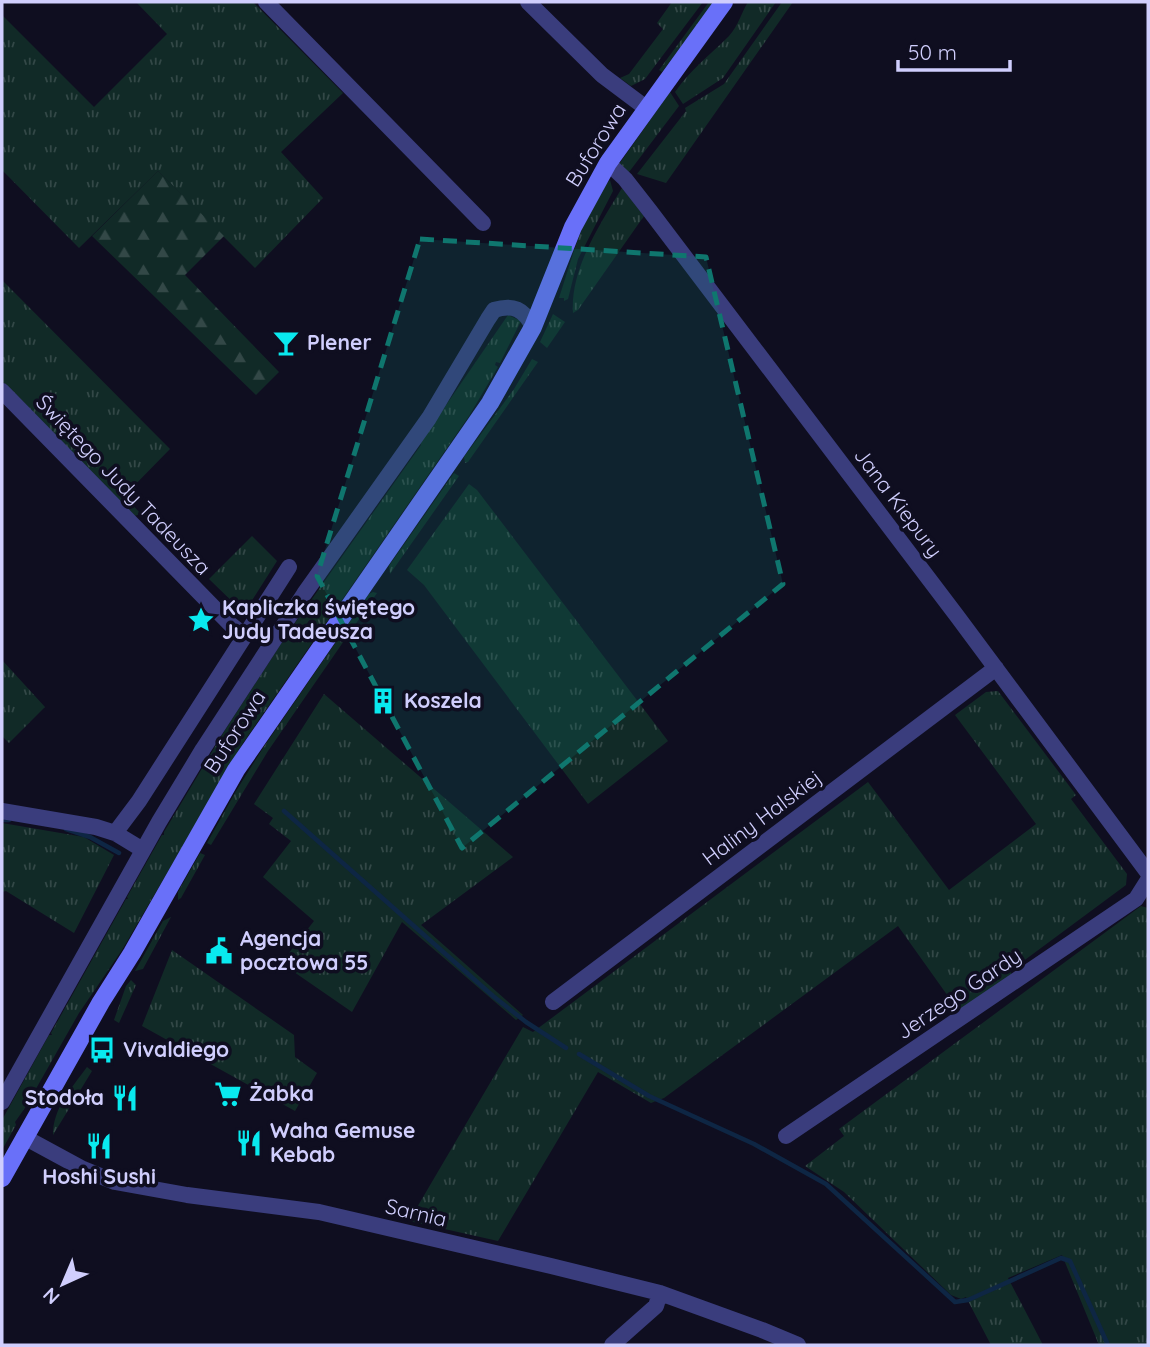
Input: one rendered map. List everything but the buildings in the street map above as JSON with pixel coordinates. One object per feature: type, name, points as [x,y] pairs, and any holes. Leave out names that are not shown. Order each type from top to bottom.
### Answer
[{"type":"main road","name":"Buforowa","points":[[2,1178],[236,771],[490,403],[533,327],[573,227],[608,163],[724,2]]},
{"type":"street","points":[[266,2],[483,223]]},
{"type":"street","points":[[528,2],[602,75],[646,108]]},
{"type":"street","name":"Jana Kiepury","points":[[608,163],[625,179],[650,211],[1148,873]]},
{"type":"street","name":"Buforowa","points":[[2,1102],[143,850],[198,758],[262,659],[429,418],[494,310],[511,307],[521,310],[533,327]]},
{"type":"street","name":"Świętego Judy Tadeusza","points":[[2,391],[230,624],[245,636]]},
{"type":"street","points":[[115,833],[139,801],[289,567]]},
{"type":"street","name":"Haliny Halskiej","points":[[553,1002],[996,668]]},
{"type":"street","points":[[2,811],[64,820],[115,833],[143,850]]},
{"type":"street","name":"Jerzego Gardy","points":[[786,1136],[1136,898],[1148,880]]},
{"type":"street","name":"Sarnia","points":[[24,1137],[83,1169],[115,1182],[187,1195],[319,1212],[660,1293],[798,1345]]},
{"type":"street","points":[[612,1345],[656,1306],[660,1293]]},
{"type":"highlighted area","points":[[420,239],[706,257],[783,584],[462,848],[317,576]]},
{"type":"green space","points":[[136,2],[253,2],[343,93],[281,152],[323,198],[255,268],[158,171],[79,248],[2,170],[2,15],[94,107],[167,34]]},
{"type":"green space","points":[[672,2],[703,2],[645,79],[631,86],[620,78],[629,74],[663,29],[657,23]]},
{"type":"green space","points":[[709,2],[714,2],[662,72],[659,70]]},
{"type":"green space","points":[[748,2],[776,2],[723,78],[683,104],[675,92],[694,69],[729,36]]},
{"type":"green space","points":[[782,2],[793,2],[666,183],[637,174],[686,111],[685,108],[724,84]]},
{"type":"green space","points":[[670,92],[679,106],[626,176],[617,167]]},
{"type":"green space","points":[[158,171],[224,236],[185,275],[279,372],[256,395],[92,236]]},
{"type":"green space","points":[[610,180],[613,191],[578,259],[568,299],[564,301],[564,298],[559,298],[579,236],[593,205]]},
{"type":"green space","points":[[622,188],[644,216],[578,310],[573,313],[573,296],[581,264]]},
{"type":"green space","points":[[2,280],[170,449],[124,496],[141,514],[134,516],[2,381]]},
{"type":"green space","points":[[553,314],[565,322],[547,348],[540,342]]},
{"type":"green space","points":[[508,315],[521,321],[500,363],[496,362],[498,367],[469,416],[243,743],[122,950],[79,1013],[29,1101],[25,1100],[23,1103],[27,1105],[15,1122],[16,1125],[2,1150],[2,1120],[162,835],[225,730],[290,630],[421,445]]},
{"type":"green space","points":[[532,359],[538,362],[465,463],[464,457],[514,389]]},
{"type":"green space","points":[[454,473],[459,476],[390,574],[389,566]]},
{"type":"green space","points":[[469,484],[477,490],[668,741],[588,804],[424,585],[407,570]]},
{"type":"green space","points":[[252,536],[277,561],[244,613],[209,579]]},
{"type":"green space","points":[[377,593],[268,751],[211,845],[207,843],[263,748],[369,594]]},
{"type":"green space","points":[[2,660],[45,707],[9,743],[2,736]]},
{"type":"green space","points":[[998,691],[1076,795],[1071,799],[1127,874],[1126,885],[1010,971],[1013,977],[960,1013],[898,926],[664,1098],[651,1103],[598,1072],[498,1241],[409,1221],[523,1027],[533,1032],[868,782],[949,890],[1036,824],[955,715],[986,692]]},
{"type":"green space","points":[[324,694],[513,857],[421,925],[523,1015],[516,1020],[402,922],[352,1012],[281,963],[314,921],[263,877],[291,841],[269,824],[273,818],[254,804]]},
{"type":"green space","points":[[2,823],[84,837],[114,855],[74,933],[6,891],[2,892]]},
{"type":"green space","points":[[200,853],[205,855],[178,900],[178,892]]},
{"type":"green space","points":[[1141,906],[1148,908],[1148,1345],[1099,1345],[1062,1255],[1008,1278],[1043,1345],[991,1345],[966,1297],[961,1299],[951,1295],[844,1192],[805,1166],[844,1136],[839,1129]]},
{"type":"green space","points":[[171,917],[143,969],[135,971],[163,921]]},
{"type":"green space","points":[[172,950],[294,1035],[295,1057],[317,1073],[295,1111],[142,1026]]},
{"type":"green space","points":[[131,980],[136,985],[119,1023],[114,1020],[126,986]]},
{"type":"green space","points":[[87,1067],[92,1071],[53,1135],[59,1108]]},
{"type":"waterway","points":[[284,811],[493,996],[566,1048]]},
{"type":"waterway","points":[[2,820],[9,820]]},
{"type":"waterway","points":[[66,829],[90,837],[119,853]]},
{"type":"waterway","points":[[579,1054],[649,1096],[754,1144],[826,1184],[955,1302],[968,1300],[1061,1258],[1070,1261],[1108,1345]]},
{"type":"place","name":"Plener","points":[[286,343]]},
{"type":"place","name":"Kapliczka świętego Judy Tadeusza","points":[[201,620]]},
{"type":"place","name":"Koszela","points":[[383,701]]},
{"type":"place","name":"Agencja pocztowa 55","points":[[219,951]]},
{"type":"place","name":"Vivaldiego","points":[[102,1050]]},
{"type":"place","name":"Żabka","points":[[228,1094]]},
{"type":"place","name":"Stodoła","points":[[125,1098]]},
{"type":"place","name":"Waha Gemuse Kebab","points":[[249,1143]]},
{"type":"place","name":"Hoshi Sushi","points":[[99,1146]]}]
